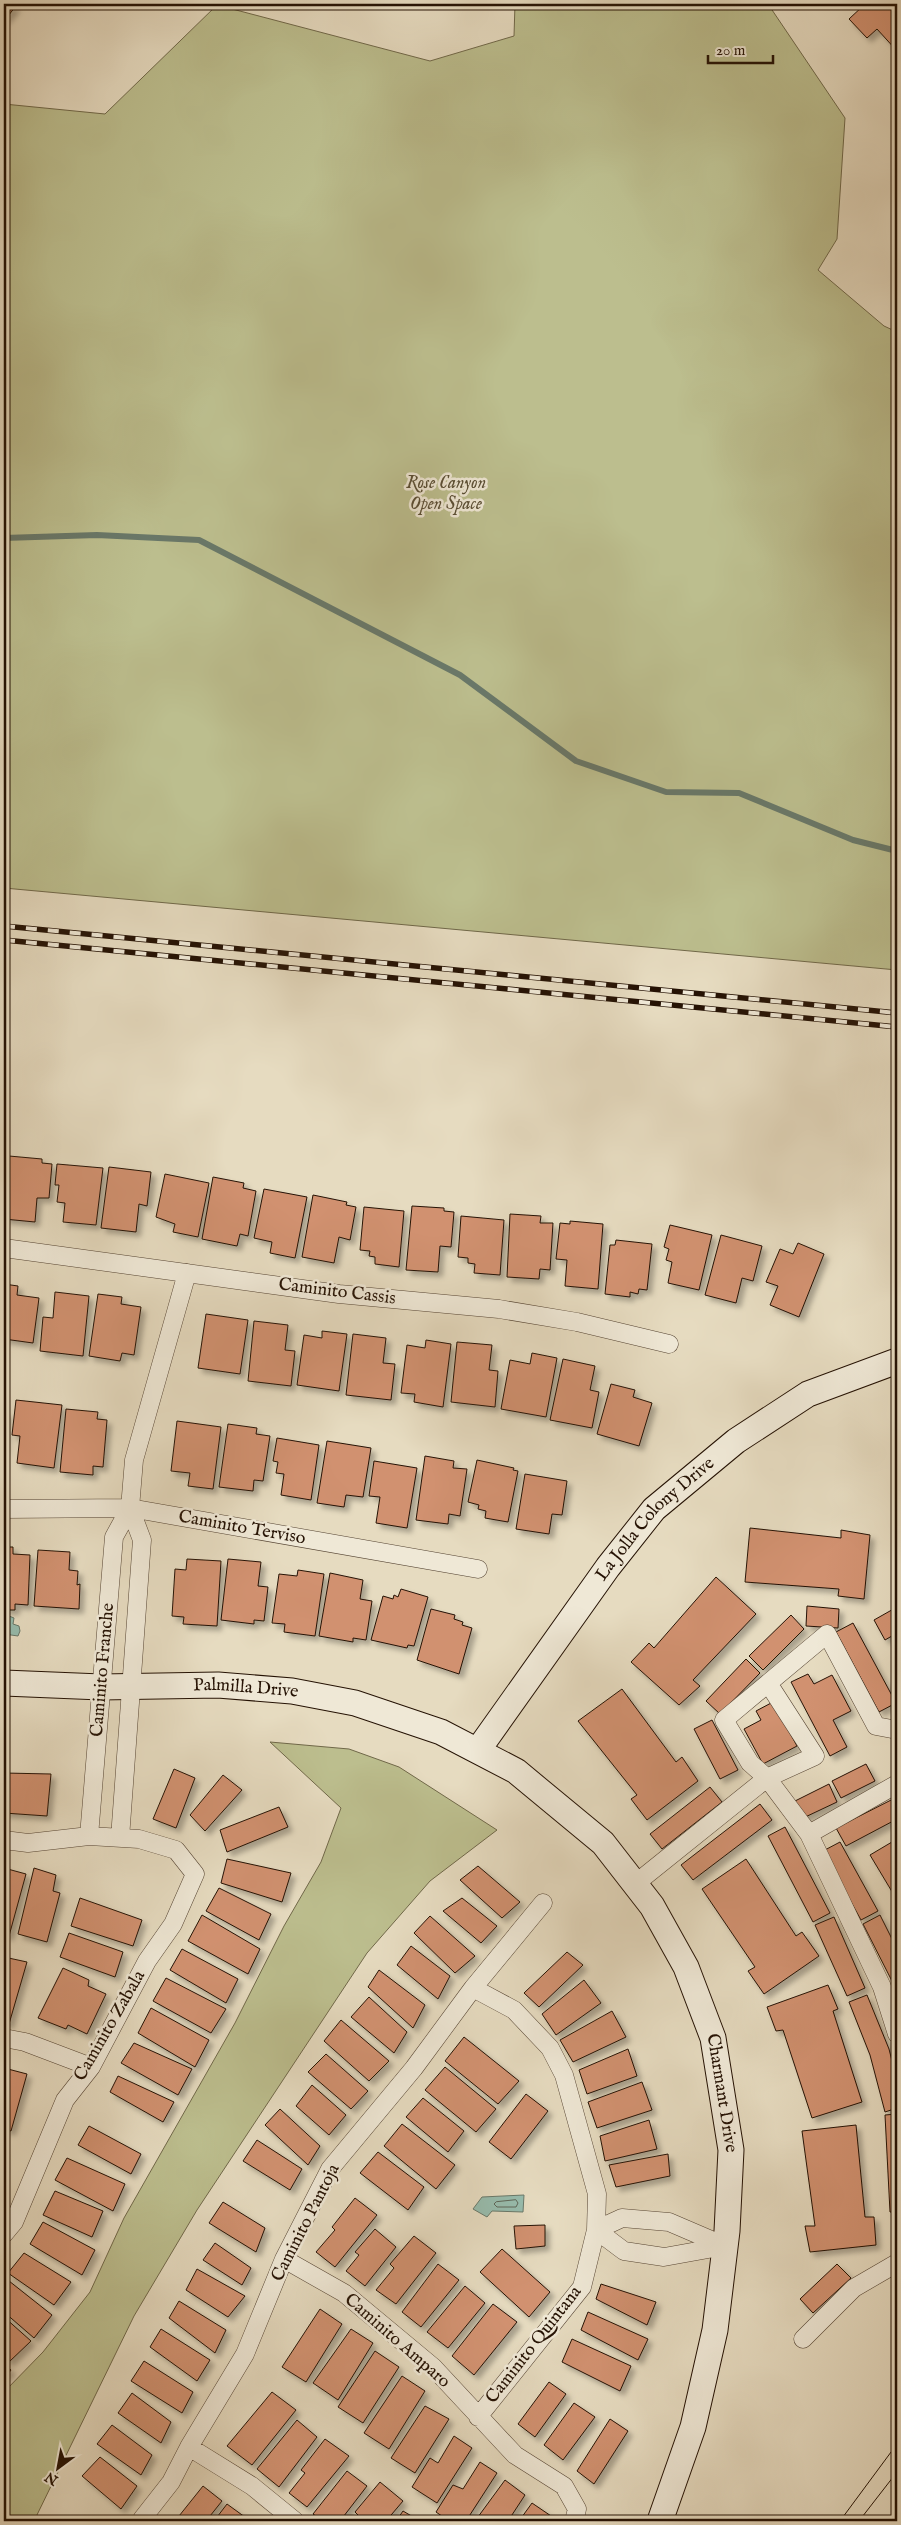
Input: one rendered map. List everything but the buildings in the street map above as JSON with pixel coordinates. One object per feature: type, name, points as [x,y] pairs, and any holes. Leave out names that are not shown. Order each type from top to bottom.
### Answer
[{"type":"street","name":"Caminito Cassis","points":[[4,1248],[339,1294],[499,1309],[577,1322],[669,1344]]},
{"type":"street","name":"Caminito Franche","points":[[89,1836],[114,1537],[130,1508],[134,1460],[187,1273]]},
{"type":"street","name":"La Jolla Colony Drive","points":[[478,1750],[608,1567],[654,1509],[736,1442],[808,1394],[897,1361]]},
{"type":"street","name":"Caminito Franche","points":[[120,1838],[142,1540],[130,1508]]},
{"type":"street","name":"Caminito Terviso","points":[[4,1509],[130,1508],[478,1569]]},
{"type":"street","points":[[897,1730],[876,1726],[827,1634],[724,1720],[750,1763],[767,1778],[810,1834],[882,1988],[897,2034]]},
{"type":"street","name":"Palmilla Drive","points":[[4,1683],[101,1687],[218,1685],[301,1693],[356,1703],[442,1732],[478,1750]]},
{"type":"street","points":[[635,1884],[767,1778],[815,1756],[768,1683]]},
{"type":"street","name":"Charmant Drive","points":[[478,1750],[516,1771],[603,1843],[652,1906],[686,1967],[713,2038],[731,2150],[725,2246],[715,2330],[693,2427],[660,2521]]},
{"type":"street","points":[[810,1834],[897,1784]]},
{"type":"street","points":[[4,1840],[28,1843],[89,1836],[120,1838]]},
{"type":"street","name":"Caminito Zabala","points":[[4,2234],[14,2222],[65,2100],[91,2067],[147,1961],[173,1924],[195,1874],[176,1850],[139,1840],[120,1838]]},
{"type":"street","name":"Caminito Pantoja","points":[[142,2520],[171,2482],[189,2447],[245,2354],[284,2259],[330,2169],[414,2068],[473,1988],[543,1903]]},
{"type":"street","name":"Caminito Quintana","points":[[473,1988],[514,2010],[550,2048],[564,2076],[597,2194],[596,2230],[582,2287],[478,2417]]},
{"type":"street","points":[[4,2038],[25,2042],[91,2067]]},
{"type":"street","points":[[622,2218],[669,2222],[725,2246],[664,2257],[624,2251],[596,2230],[622,2218]]},
{"type":"street","name":"Caminito Amparo","points":[[284,2259],[344,2293],[432,2367],[515,2455],[564,2486],[577,2509],[574,2521]]},
{"type":"street","points":[[803,2339],[854,2288],[897,2263]]},
{"type":"street","points":[[189,2447],[252,2486],[295,2521]]},
{"type":"green space","name":"Rose Canyon Open Space","points":[[515,4],[768,4],[845,118],[837,239],[818,270],[884,326],[897,332],[897,970],[4,888],[4,104],[105,114],[217,5],[430,61],[514,36]]},
{"type":"green space","points":[[270,1742],[349,1749],[399,1767],[497,1830],[430,1881],[367,1953],[197,2210],[134,2316],[34,2521],[4,2521],[4,2392],[43,2352],[90,2292],[124,2218],[235,2023],[284,1926],[321,1862],[341,1808]]},
{"type":"water","points":[[9,1616],[14,1618],[13,1624],[19,1626],[18,1636],[4,1634],[4,1620],[7,1622]]},
{"type":"water","points":[[524,2195],[523,2212],[492,2211],[487,2217],[473,2209],[482,2197]]},
{"type":"waterway","points":[[4,538],[97,535],[199,540],[460,675],[576,761],[666,792],[739,793],[853,840],[897,851]]},
{"type":"tram line","points":[[840,2521],[897,2444]]},
{"type":"tram line","points":[[859,2521],[897,2472]]},
{"type":"railway","points":[[4,926],[897,1013]]},
{"type":"railway","points":[[4,940],[897,1027]]}]
